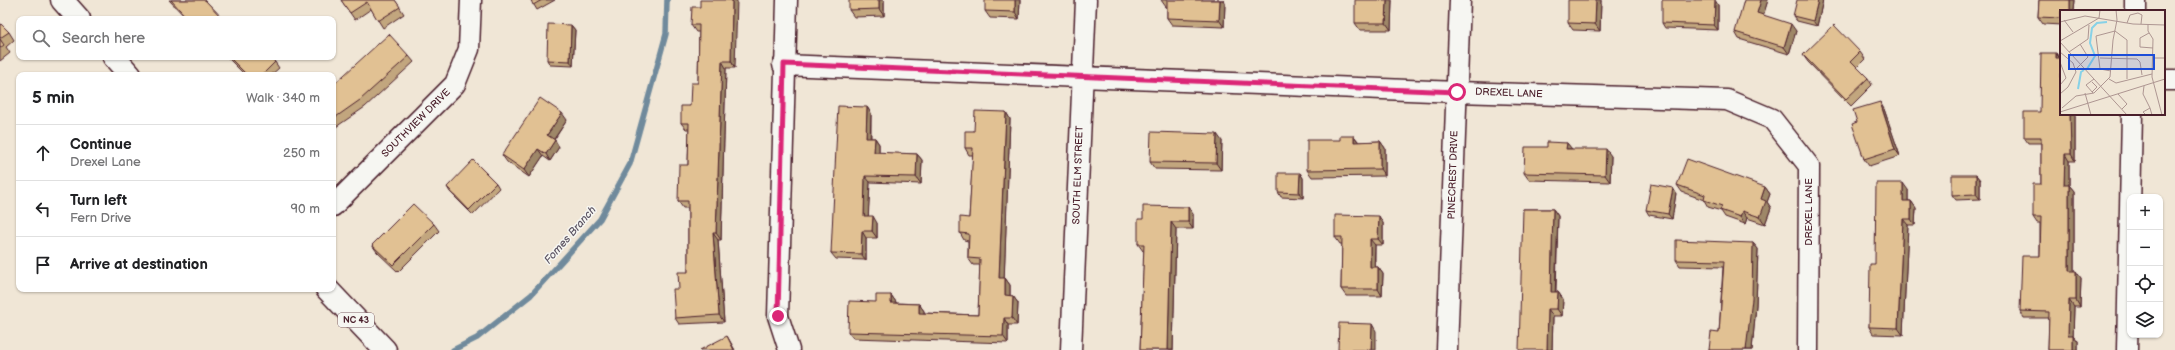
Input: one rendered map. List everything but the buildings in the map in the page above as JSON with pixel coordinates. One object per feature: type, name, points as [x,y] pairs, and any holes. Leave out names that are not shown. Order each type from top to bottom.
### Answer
[{"type":"main road","points":[[62,0],[76,16]]},
{"type":"main road","points":[[117,60],[127,72]]},
{"type":"main road","name":"NC 43","points":[[330,292],[385,350]]},
{"type":"street","name":"SOUTHVIEW DRIVE","points":[[336,203],[455,84],[469,49],[471,0]]},
{"type":"street","points":[[786,0],[778,316],[789,350]]},
{"type":"street","name":"SOUTH ELM STREET","points":[[1071,350],[1086,0]]},
{"type":"street","name":"PINECREST DRIVE","points":[[1446,350],[1460,0]]},
{"type":"street","name":"DREXEL LANE","points":[[784,64],[1457,92],[1727,100],[1772,119],[1809,166],[1808,350]]},
{"type":"street","points":[[2127,350],[2132,115]]},
{"type":"waterway","name":"Fomes Branch","points":[[453,350],[477,338],[531,295],[600,219],[630,164],[666,34],[667,0]]},
{"type":"route","points":[[778,316],[784,64],[1457,92]]}]
